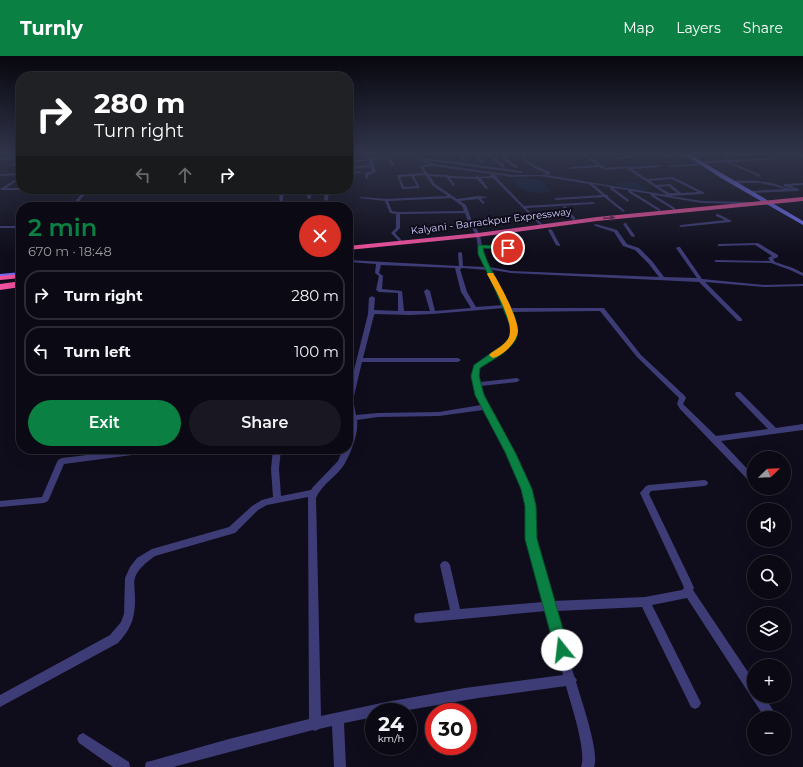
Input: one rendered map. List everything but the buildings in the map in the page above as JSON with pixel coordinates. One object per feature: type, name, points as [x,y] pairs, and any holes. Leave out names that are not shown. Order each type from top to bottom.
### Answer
[{"type":"highway","name":"Kalyani - Barrackpur Expressway","points":[[353,248],[401,242],[479,240],[542,226],[597,219],[803,199]]},
{"type":"highway","points":[[680,222],[717,215],[803,206]]},
{"type":"highway","points":[[353,249],[479,240],[596,225],[632,224]]},
{"type":"highway","points":[[0,277],[16,275]]},
{"type":"highway","points":[[0,288],[16,286]]},
{"type":"main road","points":[[740,187],[803,223]]},
{"type":"street","points":[[4,187],[2,189],[16,188]]},
{"type":"street","points":[[403,187],[416,187]]},
{"type":"street","points":[[437,187],[464,205],[479,240],[481,254],[486,268],[498,287],[514,325],[513,338],[506,346],[476,367],[475,376],[480,395],[513,458],[526,489],[530,506],[531,539],[571,680],[588,747],[589,764],[586,767]]},
{"type":"street","points":[[504,187],[542,226]]},
{"type":"street","points":[[594,187],[623,211]]},
{"type":"street","points":[[609,187],[628,201]]},
{"type":"street","points":[[610,187],[717,203],[768,202]]},
{"type":"street","points":[[656,187],[671,197]]},
{"type":"street","points":[[671,187],[680,193]]},
{"type":"street","points":[[667,194],[703,193],[691,187]]},
{"type":"street","points":[[784,187],[791,190]]},
{"type":"street","points":[[749,192],[798,190],[791,187]]},
{"type":"street","points":[[627,190],[659,210]]},
{"type":"street","points":[[648,193],[674,209]]},
{"type":"street","points":[[76,202],[83,194]]},
{"type":"street","points":[[168,194],[181,195]]},
{"type":"street","points":[[309,198],[310,194]]},
{"type":"street","points":[[326,200],[327,194]]},
{"type":"street","points":[[574,219],[556,199],[606,196]]},
{"type":"street","points":[[361,198],[386,200],[450,197]]},
{"type":"street","points":[[478,197],[483,204]]},
{"type":"street","points":[[456,200],[486,197]]},
{"type":"street","points":[[386,200],[391,212],[467,212]]},
{"type":"street","points":[[523,207],[593,203]]},
{"type":"street","points":[[530,214],[568,211]]},
{"type":"street","points":[[398,212],[398,228],[393,233],[401,242]]},
{"type":"street","points":[[680,222],[730,221],[717,215]]},
{"type":"street","points":[[625,224],[633,236]]},
{"type":"street","points":[[596,225],[616,231],[626,245],[637,249],[650,262],[663,279]]},
{"type":"street","points":[[0,227],[16,227]]},
{"type":"street","points":[[550,230],[558,244]]},
{"type":"street","points":[[479,240],[506,247],[512,252]]},
{"type":"street","points":[[720,245],[758,244],[776,256],[770,258],[773,262]]},
{"type":"street","points":[[678,248],[700,280],[740,320]]},
{"type":"street","points":[[460,253],[459,268],[464,292],[474,309]]},
{"type":"street","points":[[353,261],[459,268],[486,268],[535,274],[700,280],[765,286],[803,284]]},
{"type":"street","points":[[716,261],[773,262],[780,266],[794,269],[803,276]]},
{"type":"street","points":[[379,263],[377,272],[381,276],[379,290],[400,292],[401,312]]},
{"type":"street","points":[[427,292],[433,312]]},
{"type":"street","points":[[353,377],[361,360],[371,314],[372,298]]},
{"type":"street","points":[[371,314],[374,312],[419,314],[474,309],[506,308],[602,309],[636,353],[683,398],[680,404],[682,407],[747,474]]},
{"type":"street","points":[[361,360],[458,360]]},
{"type":"street","points":[[477,384],[517,380]]},
{"type":"street","points":[[738,394],[774,431]]},
{"type":"street","points":[[354,418],[384,415],[445,413],[486,407]]},
{"type":"street","points":[[353,414],[353,433]]},
{"type":"street","points":[[714,439],[803,427]]},
{"type":"street","points":[[0,504],[41,501],[45,499],[61,462],[65,460],[120,454]]},
{"type":"street","points":[[276,454],[275,469],[276,499]]},
{"type":"street","points":[[315,725],[312,498],[313,493],[341,464],[346,454]]},
{"type":"street","points":[[704,484],[649,488],[644,493],[687,582],[689,588],[688,591],[747,680]]},
{"type":"street","points":[[0,701],[114,639],[123,630],[126,623],[128,613],[129,581],[132,570],[145,557],[152,553],[232,530],[259,505],[276,499],[313,493]]},
{"type":"street","points":[[445,564],[456,614]]},
{"type":"street","points":[[419,618],[549,606],[645,602],[679,596],[688,591]]},
{"type":"street","points":[[645,602],[695,703]]},
{"type":"street","points":[[151,767],[207,751],[338,720],[466,694],[571,680]]},
{"type":"street","points":[[338,720],[340,767]]},
{"type":"street","points":[[83,739],[124,767]]},
{"type":"water","points":[[519,187],[547,187],[551,191],[535,193]]},
{"type":"water","points":[[622,187],[644,187],[649,190],[640,191]]},
{"type":"slow traffic","points":[[491,274],[514,325],[513,338],[506,346],[493,355]]},
{"type":"route","points":[[508,248],[480,247],[486,268],[498,287],[514,325],[514,332],[513,338],[506,346],[476,367],[475,376],[480,395],[519,469],[526,489],[530,506],[531,539],[562,650]]}]
